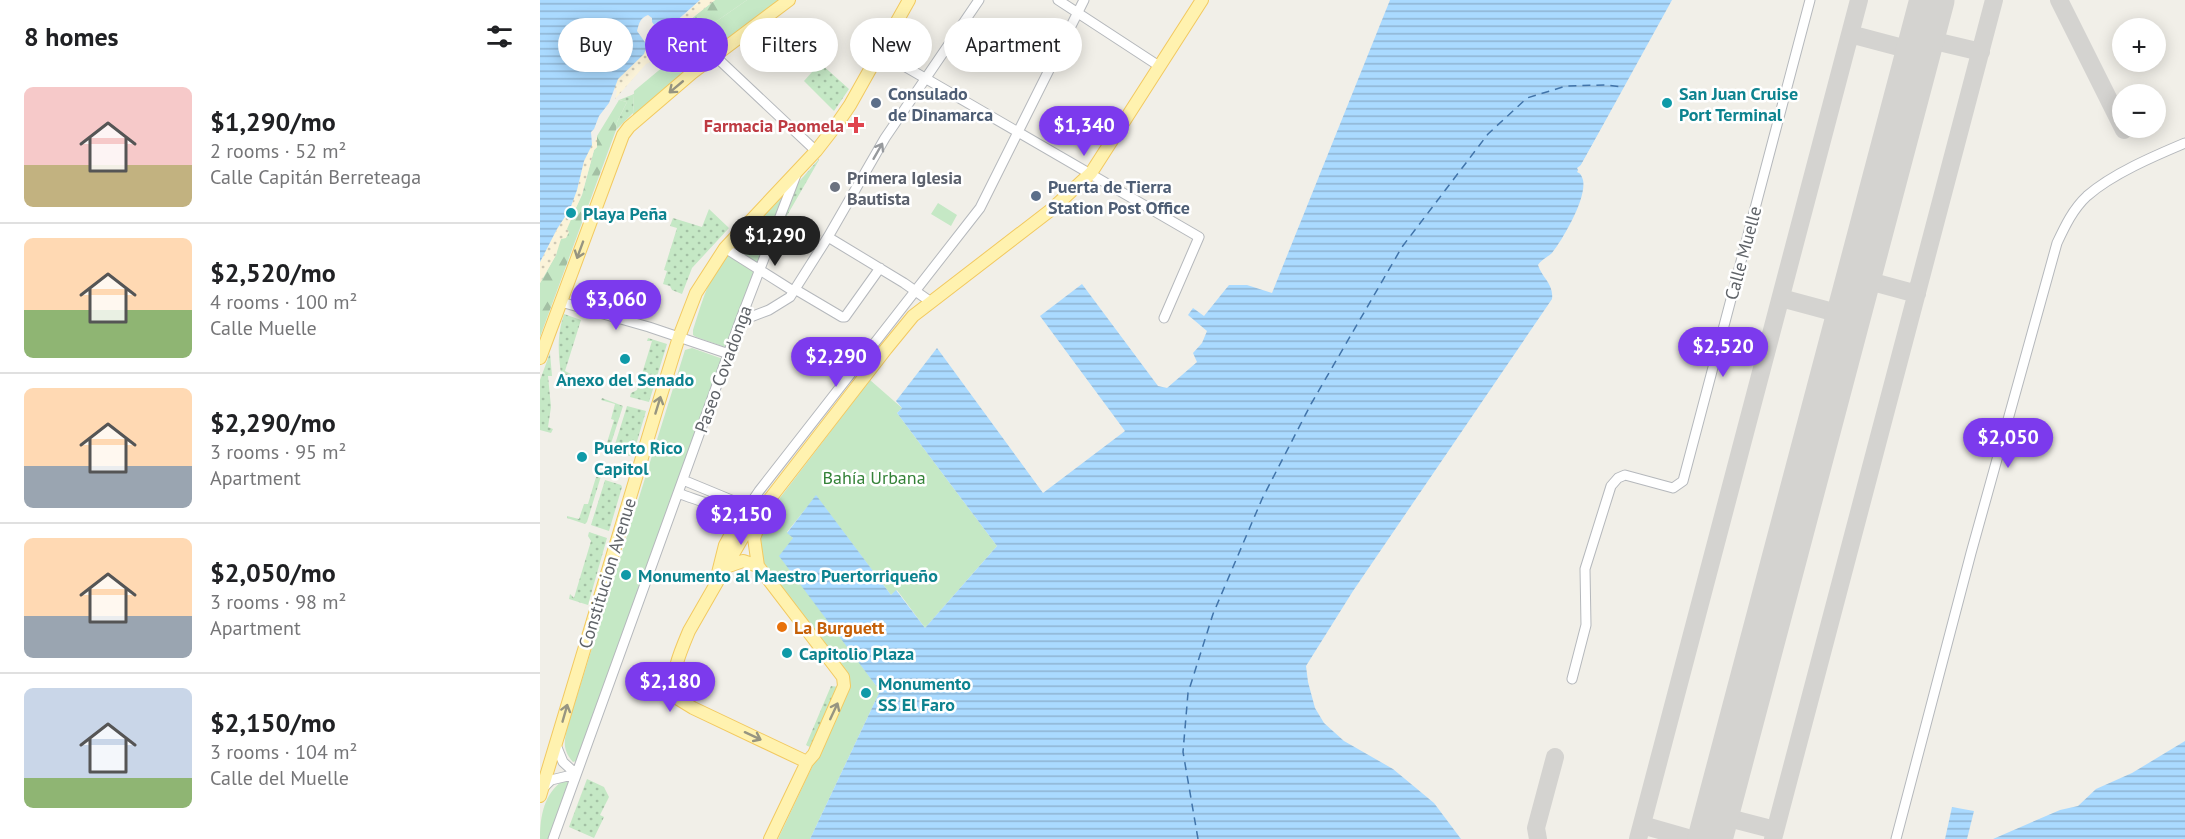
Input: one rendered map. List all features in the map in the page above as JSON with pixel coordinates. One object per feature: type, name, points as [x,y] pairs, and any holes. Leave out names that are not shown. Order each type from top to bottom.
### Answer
[{"type":"main road","points":[[728,46],[789,0]]},
{"type":"main road","name":"Constitucion Avenue","points":[[899,18],[909,0]]},
{"type":"main road","points":[[714,588],[724,545],[769,500],[913,316],[1052,209],[1091,174],[1202,0]]},
{"type":"main road","points":[[540,358],[623,135],[640,117],[695,72]]},
{"type":"main road","name":"Constitucion Avenue","points":[[541,792],[679,338],[696,293],[725,248],[816,151],[850,105],[869,72]]},
{"type":"main road","points":[[769,500],[755,531],[754,548],[758,566],[843,677],[844,688],[814,754],[807,762],[770,839]]},
{"type":"main road","points":[[742,526],[726,567],[689,631],[682,648],[674,684],[675,697],[693,708],[807,762]]},
{"type":"main road","points":[[726,567],[743,561],[758,566]]},
{"type":"street","points":[[740,321],[785,302],[794,290],[828,237],[885,138],[979,0]]},
{"type":"street","points":[[1058,0],[1159,66]]},
{"type":"street","points":[[742,526],[747,518],[749,505],[980,208],[1084,0]]},
{"type":"street","name":"Calle Muelle","points":[[1572,678],[1586,625],[1585,569],[1611,486],[1618,478],[1626,476],[1673,488],[1683,481],[1810,0]]},
{"type":"street","points":[[728,68],[816,151]]},
{"type":"street","points":[[914,72],[1199,237],[1164,318]]},
{"type":"street","points":[[1896,839],[1971,553],[2057,243],[2068,220],[2086,197],[2140,164],[2185,143]]},
{"type":"street","name":"Paseo Covadonga","points":[[554,839],[682,480],[798,170]]},
{"type":"street","points":[[828,237],[931,302]]},
{"type":"street","points":[[725,248],[790,289],[842,316],[845,316],[880,268]]},
{"type":"street","points":[[561,302],[619,318],[729,354]]},
{"type":"street","points":[[682,480],[741,504],[749,505]]},
{"type":"street","points":[[678,493],[733,517],[742,526],[751,556],[758,566]]},
{"type":"street","points":[[556,745],[563,762],[576,774]]},
{"type":"street","points":[[541,792],[551,780],[576,774]]},
{"type":"green space","points":[[715,0],[747,0],[721,18],[692,18]]},
{"type":"green space","points":[[747,0],[783,0],[759,18],[740,18],[740,32],[728,41],[728,18],[721,18]]},
{"type":"green space","points":[[657,72],[687,72],[633,116],[634,91]]},
{"type":"green space","points":[[812,72],[830,72],[849,89],[834,111],[804,81]]},
{"type":"green space","points":[[634,94],[633,113],[616,130],[617,122],[627,102],[619,100]]},
{"type":"green space","points":[[619,100],[627,102],[617,122],[540,337],[540,283],[556,255],[558,245],[582,195],[594,150],[597,147],[597,136]]},
{"type":"green space","points":[[819,160],[781,226],[796,185]]},
{"type":"green space","points":[[787,192],[759,262],[756,263],[737,252],[737,244]]},
{"type":"green space","points":[[938,203],[957,215],[951,226],[931,214]]},
{"type":"green space","points":[[709,209],[729,228],[692,268],[682,294],[663,284],[667,271],[664,270],[677,228],[670,226],[673,218],[702,227]]},
{"type":"green space","points":[[728,255],[754,272],[725,347],[696,337],[693,335],[693,330],[711,280],[721,262]]},
{"type":"green space","points":[[564,314],[581,320],[565,371],[571,374],[570,377],[561,374],[559,358],[559,336]]},
{"type":"green space","points":[[648,338],[667,344],[649,402],[630,397],[631,393],[637,390],[652,341],[647,341]]},
{"type":"green space","points":[[692,348],[723,359],[576,761],[573,762],[565,745],[568,725],[685,350]]},
{"type":"green space","points":[[550,353],[552,376],[548,376],[551,407],[548,427],[553,429],[551,433],[540,430],[540,380]]},
{"type":"green space","name":"Bahía Urbana","points":[[870,380],[902,408],[897,413],[997,546],[925,628],[897,590],[891,595],[816,496],[787,532],[793,538],[861,665],[880,691],[810,839],[778,839],[848,691],[846,674],[762,560],[761,532],[773,507]]},
{"type":"green space","points":[[602,398],[623,406],[608,453],[605,449],[614,420],[611,419],[615,404],[601,400]]},
{"type":"green space","points":[[627,406],[646,411],[633,455],[630,456],[613,451]]},
{"type":"green space","points":[[601,476],[587,522],[585,524],[567,518],[567,516],[579,519],[584,504],[588,504],[596,477]]},
{"type":"green space","points":[[605,480],[622,487],[609,531],[591,525]]},
{"type":"green space","points":[[589,532],[607,538],[588,605],[569,599],[570,594],[574,598],[591,541],[588,536]]},
{"type":"green space","points":[[831,686],[840,687],[812,748],[806,745]]},
{"type":"green space","points":[[587,779],[604,787],[609,797],[600,815],[604,817],[594,838],[569,827]]},
{"type":"green space","points":[[564,780],[569,783],[550,839],[540,839],[544,806],[552,791]]},
{"type":"sand","points":[[700,0],[715,0],[692,18],[681,18]]},
{"type":"sand","points":[[645,43],[645,65],[615,99],[617,91],[614,88],[618,79],[625,72],[633,72],[633,65],[644,54]]},
{"type":"sand","name":"Playa Peña","points":[[597,136],[597,147],[594,150],[582,194],[567,229],[569,232],[566,238],[561,239],[556,255],[540,283],[540,262],[570,209],[584,161]]},
{"type":"water","points":[[540,0],[700,0],[680,18],[652,18],[648,15],[643,18],[637,31],[645,42],[645,51],[633,65],[633,18],[558,18],[558,72],[625,72],[618,79],[609,103],[591,132],[592,145],[584,161],[570,209],[540,262]]},
{"type":"water","points":[[1390,0],[1672,0],[1581,165],[1577,168],[1583,178],[1583,188],[1573,218],[1552,253],[1538,265],[1550,285],[1552,299],[1353,591],[1306,666],[1315,708],[1324,723],[1344,741],[1393,769],[1434,803],[1461,839],[810,839],[880,691],[779,556],[793,538],[787,533],[816,495],[891,595],[896,590],[925,628],[997,546],[897,413],[902,408],[896,401],[937,348],[1043,493],[1125,431],[1040,316],[1082,284],[1158,386],[1167,388],[1197,362],[1193,353],[1202,343],[1207,331],[1188,315],[1193,308],[1204,316],[1229,285],[1247,285],[1272,293]]},
{"type":"water","points":[[2185,741],[2185,839],[1993,839],[2060,810],[2078,806],[2096,789],[2132,773]]},
{"type":"water","points":[[1952,807],[1974,811],[1967,839],[1945,839]]},
{"type":"pier","points":[[1674,0],[1581,169],[1586,177],[1577,172]]},
{"type":"ferry route","points":[[1198,839],[1183,752],[1188,693],[1213,614],[1262,499],[1311,404],[1402,247],[1488,134],[1527,98],[1566,86],[1624,87]]},
{"type":"taxiway","points":[[1638,839],[1859,0]]},
{"type":"taxiway","points":[[1773,839],[1994,0]]},
{"type":"taxiway","points":[[2059,0],[2112,106]]},
{"type":"taxiway","points":[[1850,34],[1918,52]]},
{"type":"taxiway","points":[[1922,38],[1981,52]]},
{"type":"taxiway","points":[[1858,278],[1917,294]]},
{"type":"taxiway","points":[[1781,298],[1848,316]]},
{"type":"taxiway","points":[[1538,839],[1536,828],[1555,757]]},
{"type":"taxiway","points":[[1717,815],[1775,830]]},
{"type":"taxiway","points":[[1642,825],[1691,839]]},
{"type":"runway","points":[[1710,839],[1932,0]]},
{"type":"place","name":"Consulado de Dinamarca","points":[[876,103]]},
{"type":"place","name":"San Juan Cruise Port Terminal","points":[[1667,103]]},
{"type":"place","name":"Farmacia Paomela","points":[[856,125]]},
{"type":"place","name":"Primera Iglesia Bautista","points":[[835,187]]},
{"type":"place","name":"Puerta de Tierra Station Post Office","points":[[1036,196]]},
{"type":"place","name":"Playa Peña","points":[[571,213]]},
{"type":"place","name":"Anexo del Senado","points":[[625,359]]},
{"type":"place","name":"Puerto Rico Capitol","points":[[582,457]]},
{"type":"place","name":"Monumento al Maestro Puertorriqueño","points":[[626,575]]},
{"type":"place","name":"La Burguett","points":[[782,627]]},
{"type":"place","name":"Capitolio Plaza","points":[[787,653]]},
{"type":"place","name":"Monumento SS El Faro","points":[[866,693]]}]
